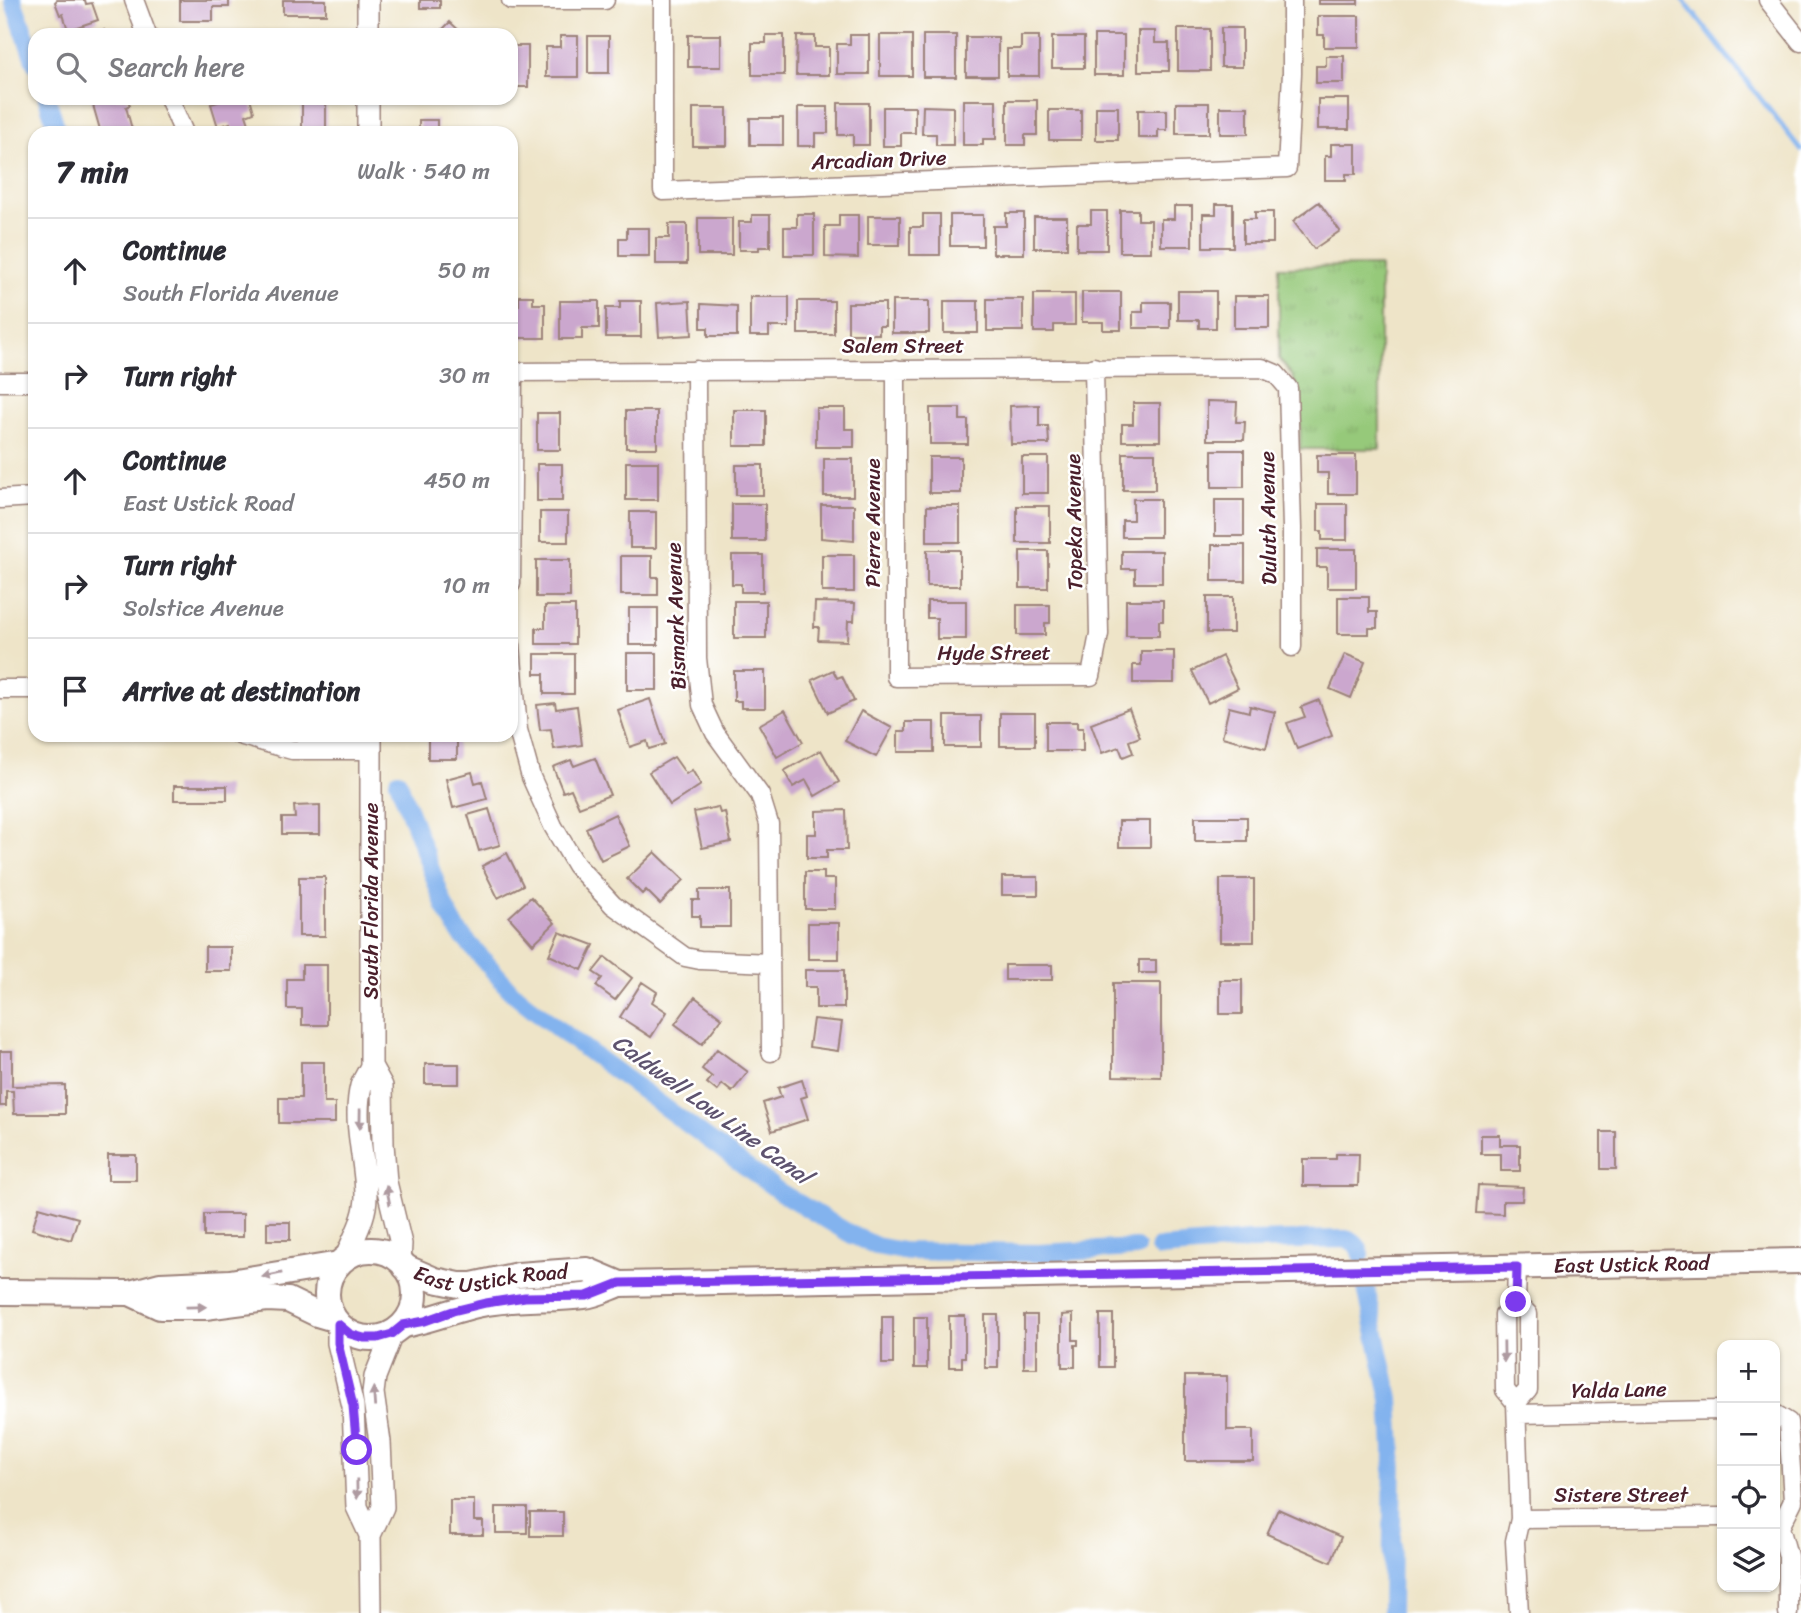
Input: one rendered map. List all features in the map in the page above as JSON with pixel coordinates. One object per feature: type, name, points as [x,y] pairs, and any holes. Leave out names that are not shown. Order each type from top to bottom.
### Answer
[{"type":"main road","points":[[0,1292],[130,1293],[160,1285],[230,1282],[342,1261],[359,1252],[374,1250],[388,1254],[403,1264],[414,1285],[415,1300],[411,1313],[397,1329],[378,1338],[364,1338],[350,1334],[336,1322],[288,1300],[267,1299],[205,1307],[160,1307],[130,1293]]},
{"type":"main road","points":[[336,1322],[326,1297],[328,1282],[342,1261]]},
{"type":"main road","name":"East Ustick Road","points":[[397,1329],[486,1303],[525,1297],[587,1296],[620,1283],[1801,1261]]},
{"type":"main road","name":"East Ustick Road","points":[[403,1264],[435,1280],[458,1285],[472,1285],[517,1275],[587,1270],[620,1283]]},
{"type":"street","points":[[134,0],[144,28]]},
{"type":"street","points":[[368,0],[368,28]]},
{"type":"street","points":[[511,0],[606,0]]},
{"type":"street","name":"Arcadian Drive","points":[[663,0],[663,191],[1287,168],[1292,73],[1292,0]]},
{"type":"street","points":[[1769,0],[1801,42]]},
{"type":"street","points":[[368,105],[368,126]]},
{"type":"street","points":[[172,107],[181,126]]},
{"type":"street","name":"Topeka Avenue","points":[[1091,676],[1099,634],[1094,367]]},
{"type":"street","name":"Salem Street","points":[[518,372],[1262,368],[1276,374],[1288,388]]},
{"type":"street","name":"Pierre Avenue","points":[[896,369],[896,677]]},
{"type":"street","name":"Bismark Avenue","points":[[696,370],[697,658],[702,705],[715,733],[760,795],[769,824],[771,1052]]},
{"type":"street","points":[[0,382],[28,382]]},
{"type":"street","name":"Duluth Avenue","points":[[1288,388],[1292,647]]},
{"type":"street","points":[[0,499],[28,497]]},
{"type":"street","name":"Hyde Street","points":[[896,677],[1091,676]]},
{"type":"street","points":[[0,689],[28,689]]},
{"type":"street","points":[[518,730],[537,789],[553,826],[576,865],[613,905],[685,957],[770,963]]},
{"type":"street","points":[[264,742],[292,750],[371,743]]},
{"type":"street","name":"South Florida Avenue","points":[[342,1261],[364,1213],[366,1195],[359,1112],[361,1086],[370,1066],[371,743]]},
{"type":"street","name":"South Florida Avenue","points":[[370,1066],[382,1086],[386,1182],[401,1244],[403,1264]]},
{"type":"street","points":[[1517,1267],[1516,1302],[1504,1314],[1505,1390],[1516,1409],[1520,1519],[1515,1541],[1519,1613]]},
{"type":"street","points":[[336,1322],[338,1343],[353,1406],[357,1507],[370,1535],[371,1613]]},
{"type":"street","points":[[370,1535],[383,1507],[380,1442],[373,1393],[374,1377],[397,1329]]},
{"type":"street","name":"Yalda Lane","points":[[1516,1409],[1717,1410]]},
{"type":"street","points":[[1780,1521],[1793,1501],[1781,1418]]},
{"type":"street","name":"Sistere Street","points":[[1520,1519],[1717,1517]]},
{"type":"street","points":[[1778,1529],[1788,1556],[1788,1613]]},
{"type":"green space","points":[[1380,266],[1380,449],[1300,449],[1298,390],[1288,369],[1279,359],[1279,267]]},
{"type":"building","points":[[85,0],[86,4],[92,3],[98,20],[67,28],[55,2]]},
{"type":"building","points":[[180,0],[229,0],[229,7],[213,7],[213,21],[180,21]]},
{"type":"building","points":[[283,0],[326,0],[326,14],[283,14]]},
{"type":"building","points":[[420,0],[440,0],[440,8],[420,8]]},
{"type":"building","points":[[1319,0],[1358,0],[1358,4],[1319,4]]},
{"type":"building","points":[[1318,16],[1359,16],[1359,47],[1324,47],[1324,35],[1318,35]]},
{"type":"building","points":[[450,22],[456,28],[444,28]]},
{"type":"building","points":[[1221,28],[1242,28],[1242,67],[1221,67]]},
{"type":"building","points":[[1178,29],[1210,29],[1210,71],[1178,71]]},
{"type":"building","points":[[1138,31],[1155,31],[1155,43],[1169,43],[1169,71],[1138,71]]},
{"type":"building","points":[[688,35],[721,35],[721,67],[688,67]]},
{"type":"building","points":[[766,35],[784,35],[784,75],[752,75],[752,43],[766,43]]},
{"type":"building","points":[[850,35],[869,35],[869,74],[837,74],[837,44],[850,44]]},
{"type":"building","points":[[880,35],[912,35],[912,76],[880,76]]},
{"type":"building","points":[[923,35],[956,35],[956,77],[923,77]]},
{"type":"building","points":[[1094,35],[1124,35],[1124,75],[1094,75]]},
{"type":"building","points":[[560,36],[578,36],[578,77],[546,77],[546,47],[560,47]]},
{"type":"building","points":[[588,36],[609,36],[609,73],[588,73]]},
{"type":"building","points":[[797,36],[815,36],[815,47],[829,47],[829,75],[796,75]]},
{"type":"building","points":[[1021,36],[1039,36],[1039,76],[1007,76],[1007,49],[1021,49]]},
{"type":"building","points":[[966,37],[998,37],[998,76],[966,76]]},
{"type":"building","points":[[1052,37],[1084,37],[1084,68],[1052,68]]},
{"type":"building","points":[[518,46],[528,46],[528,87],[518,87]]},
{"type":"building","points":[[1326,56],[1344,56],[1344,83],[1316,83],[1316,66],[1326,66]]},
{"type":"building","points":[[1318,99],[1349,99],[1349,129],[1318,129]]},
{"type":"building","points":[[963,100],[996,100],[996,139],[983,139],[983,145],[963,145]]},
{"type":"building","points":[[1007,100],[1037,100],[1037,135],[1025,135],[1025,145],[1007,145]]},
{"type":"building","points":[[838,103],[869,103],[869,145],[853,145],[853,135],[838,135]]},
{"type":"building","points":[[1176,103],[1209,103],[1209,134],[1176,134]]},
{"type":"building","points":[[93,105],[130,105],[126,107],[131,126],[99,126]]},
{"type":"building","points":[[211,105],[252,105],[254,112],[246,115],[250,126],[231,126],[230,123],[218,126]]},
{"type":"building","points":[[302,105],[326,105],[326,126],[302,126]]},
{"type":"building","points":[[923,106],[953,107],[953,145],[936,145],[936,134],[922,134]]},
{"type":"building","points":[[798,107],[828,107],[828,133],[815,133],[815,146],[798,146]]},
{"type":"building","points":[[883,107],[915,107],[915,133],[901,133],[901,146],[883,146]]},
{"type":"building","points":[[1096,107],[1118,107],[1118,140],[1096,140]]},
{"type":"building","points":[[1220,107],[1248,107],[1248,134],[1220,134]]},
{"type":"building","points":[[693,108],[727,108],[727,146],[693,146]]},
{"type":"building","points":[[1049,110],[1081,110],[1081,140],[1049,140]]},
{"type":"building","points":[[1138,110],[1167,110],[1167,130],[1158,130],[1158,138],[1138,138]]},
{"type":"building","points":[[750,118],[783,118],[783,145],[750,145]]},
{"type":"building","points":[[419,120],[437,120],[437,126],[419,126]]},
{"type":"building","points":[[1331,144],[1356,144],[1356,174],[1346,174],[1346,180],[1325,180],[1325,156],[1331,156]]},
{"type":"building","points":[[1319,202],[1340,231],[1314,249],[1293,221]]},
{"type":"building","points":[[1216,204],[1233,204],[1233,247],[1203,247],[1203,214],[1216,214]]},
{"type":"building","points":[[1174,206],[1192,206],[1192,246],[1161,246],[1161,219],[1174,219]]},
{"type":"building","points":[[1120,210],[1138,210],[1138,220],[1151,220],[1151,252],[1120,252]]},
{"type":"building","points":[[1091,211],[1107,211],[1107,250],[1077,250],[1077,224],[1091,224]]},
{"type":"building","points":[[1255,212],[1273,212],[1273,243],[1243,243],[1243,219],[1255,219]]},
{"type":"building","points":[[1006,213],[1024,213],[1024,254],[993,254],[993,226],[1006,226]]},
{"type":"building","points":[[797,214],[814,214],[814,255],[784,255],[784,227],[797,227]]},
{"type":"building","points":[[923,214],[940,214],[940,255],[910,255],[910,227],[923,227]]},
{"type":"building","points":[[752,215],[770,215],[770,247],[739,250],[739,222],[752,222]]},
{"type":"building","points":[[839,215],[858,215],[858,258],[825,257],[825,226],[839,226]]},
{"type":"building","points":[[950,215],[983,215],[983,246],[950,246]]},
{"type":"building","points":[[868,216],[900,216],[900,245],[868,245]]},
{"type":"building","points":[[1034,217],[1067,217],[1067,248],[1034,248]]},
{"type":"building","points":[[698,218],[732,218],[732,255],[698,255]]},
{"type":"building","points":[[669,224],[687,224],[687,264],[656,264],[656,238],[669,238]]},
{"type":"building","points":[[627,228],[649,228],[649,256],[619,256],[619,238],[627,238]]},
{"type":"building","points":[[1178,291],[1216,291],[1216,328],[1199,328],[1199,320],[1178,320]]},
{"type":"building","points":[[1082,292],[1121,292],[1121,330],[1103,330],[1103,322],[1082,322]]},
{"type":"building","points":[[1034,294],[1075,294],[1075,325],[1054,325],[1054,332],[1034,332]]},
{"type":"building","points":[[519,296],[533,296],[533,304],[545,304],[545,338],[518,338]]},
{"type":"building","points":[[1234,296],[1269,296],[1269,328],[1234,328]]},
{"type":"building","points":[[750,297],[789,297],[789,327],[769,327],[769,336],[750,336]]},
{"type":"building","points":[[987,299],[1023,299],[1023,331],[987,331]]},
{"type":"building","points":[[560,301],[599,301],[599,328],[582,328],[582,339],[560,339]]},
{"type":"building","points":[[620,301],[641,301],[641,337],[606,337],[606,308],[620,308]]},
{"type":"building","points":[[690,301],[692,335],[659,337],[657,303]]},
{"type":"building","points":[[798,301],[834,301],[834,334],[798,334]]},
{"type":"building","points":[[892,301],[929,301],[929,333],[892,333]]},
{"type":"building","points":[[944,301],[978,301],[978,333],[944,333]]},
{"type":"building","points":[[1143,302],[1170,302],[1170,328],[1133,328],[1133,312],[1143,312]]},
{"type":"building","points":[[848,303],[885,303],[885,326],[879,326],[879,334],[848,334]]},
{"type":"building","points":[[701,304],[737,306],[737,336],[708,336],[708,328],[701,328]]},
{"type":"building","points":[[1207,401],[1237,402],[1236,422],[1245,422],[1244,440],[1207,440]]},
{"type":"building","points":[[1133,403],[1160,403],[1160,441],[1122,441],[1122,424],[1133,424]]},
{"type":"building","points":[[1039,405],[1039,426],[1048,426],[1049,444],[1011,444],[1010,406]]},
{"type":"building","points":[[816,408],[845,408],[845,429],[854,429],[854,447],[816,447]]},
{"type":"building","points":[[930,408],[960,408],[960,420],[968,420],[968,444],[930,444]]},
{"type":"building","points":[[734,410],[766,410],[766,446],[734,446]]},
{"type":"building","points":[[626,411],[657,411],[657,448],[626,448]]},
{"type":"building","points":[[537,413],[560,413],[560,450],[537,450]]},
{"type":"building","points":[[1212,450],[1244,450],[1244,487],[1212,487]]},
{"type":"building","points":[[1123,453],[1155,453],[1155,490],[1123,490]]},
{"type":"building","points":[[1317,455],[1356,455],[1356,494],[1328,494],[1328,473],[1317,473]]},
{"type":"building","points":[[929,457],[961,457],[961,493],[929,493]]},
{"type":"building","points":[[1022,457],[1048,457],[1048,493],[1022,493]]},
{"type":"building","points":[[824,459],[853,459],[853,496],[824,496]]},
{"type":"building","points":[[626,462],[658,462],[658,500],[626,500]]},
{"type":"building","points":[[537,464],[562,464],[562,501],[537,501]]},
{"type":"building","points":[[736,465],[763,465],[763,495],[736,495]]},
{"type":"building","points":[[1133,499],[1160,499],[1160,537],[1122,537],[1122,520],[1133,520]]},
{"type":"building","points":[[1215,500],[1244,500],[1244,536],[1215,536]]},
{"type":"building","points":[[732,504],[765,504],[765,541],[732,541]]},
{"type":"building","points":[[1318,504],[1347,504],[1347,540],[1322,540],[1322,531],[1318,531]]},
{"type":"building","points":[[821,505],[854,505],[854,541],[821,538]]},
{"type":"building","points":[[927,506],[960,506],[960,542],[927,542]]},
{"type":"building","points":[[1017,506],[1050,506],[1050,543],[1017,543]]},
{"type":"building","points":[[540,512],[568,512],[568,542],[540,542]]},
{"type":"building","points":[[630,512],[656,512],[656,548],[630,548]]},
{"type":"building","points":[[1212,545],[1245,545],[1245,581],[1212,581]]},
{"type":"building","points":[[1317,549],[1356,549],[1356,588],[1327,588],[1327,567],[1317,567]]},
{"type":"building","points":[[927,550],[960,550],[960,586],[927,586]]},
{"type":"building","points":[[1020,551],[1048,551],[1048,588],[1020,588]]},
{"type":"building","points":[[1122,551],[1162,551],[1162,583],[1135,583],[1135,569],[1122,569]]},
{"type":"building","points":[[732,555],[763,555],[763,592],[741,592],[741,584],[732,584]]},
{"type":"building","points":[[822,555],[854,555],[854,592],[822,592]]},
{"type":"building","points":[[621,556],[652,556],[652,577],[658,577],[658,595],[621,595]]},
{"type":"building","points":[[536,560],[570,560],[570,597],[536,597]]},
{"type":"building","points":[[1207,597],[1233,597],[1233,633],[1207,633]]},
{"type":"building","points":[[1338,597],[1369,597],[1369,612],[1377,612],[1377,628],[1369,628],[1369,634],[1338,634]]},
{"type":"building","points":[[1126,600],[1163,600],[1163,621],[1159,621],[1159,636],[1126,636]]},
{"type":"building","points":[[734,601],[766,601],[766,638],[734,638]]},
{"type":"building","points":[[927,601],[966,601],[966,639],[937,639],[937,618],[927,618]]},
{"type":"building","points":[[815,602],[855,603],[854,621],[848,621],[847,641],[818,640],[819,627],[814,627]]},
{"type":"building","points":[[1017,605],[1050,605],[1050,623],[1045,623],[1045,635],[1017,635]]},
{"type":"building","points":[[545,606],[575,606],[575,644],[536,644],[536,628],[545,628]]},
{"type":"building","points":[[629,608],[658,608],[658,645],[629,645]]},
{"type":"building","points":[[1141,651],[1174,651],[1174,683],[1133,683],[1133,665],[1141,665]]},
{"type":"building","points":[[627,653],[657,653],[657,690],[627,690]]},
{"type":"building","points":[[535,654],[574,654],[574,694],[544,694],[544,674],[535,674]]},
{"type":"building","points":[[1345,654],[1365,662],[1351,698],[1330,689]]},
{"type":"building","points":[[1222,656],[1238,688],[1208,703],[1192,671]]},
{"type":"building","points":[[833,670],[837,678],[842,676],[854,701],[828,713],[812,680]]},
{"type":"building","points":[[734,671],[765,671],[765,708],[741,708],[741,701],[734,701]]},
{"type":"building","points":[[650,699],[665,744],[649,749],[647,741],[630,747],[618,710]]},
{"type":"building","points":[[1319,700],[1332,736],[1297,749],[1287,723],[1305,717],[1301,707]]},
{"type":"building","points":[[555,703],[556,709],[577,706],[582,745],[554,749],[551,729],[540,730],[537,705]]},
{"type":"building","points":[[1250,706],[1275,712],[1266,748],[1222,737],[1229,707],[1249,712]]},
{"type":"building","points":[[1129,709],[1140,737],[1129,741],[1133,753],[1123,757],[1119,747],[1102,753],[1091,724]]},
{"type":"building","points":[[785,710],[803,742],[777,757],[759,725]]},
{"type":"building","points":[[861,711],[892,728],[876,757],[845,741]]},
{"type":"building","points":[[1000,713],[1035,713],[1035,746],[1000,746]]},
{"type":"building","points":[[945,716],[981,716],[981,747],[945,747]]},
{"type":"building","points":[[906,722],[934,722],[934,752],[898,752],[898,731],[906,731]]},
{"type":"building","points":[[1046,722],[1077,722],[1077,728],[1083,728],[1083,751],[1046,751]]},
{"type":"building","points":[[428,742],[457,742],[457,759],[428,759]]},
{"type":"building","points":[[821,750],[839,782],[815,796],[806,780],[793,787],[784,771]]},
{"type":"building","points":[[674,757],[686,774],[692,770],[701,785],[670,805],[649,772]]},
{"type":"building","points":[[595,758],[610,795],[579,807],[571,789],[563,792],[553,767],[571,760],[574,766]]},
{"type":"building","points":[[472,772],[475,783],[482,781],[487,799],[453,808],[446,779]]},
{"type":"building","points":[[174,786],[227,786],[227,800],[174,800]]},
{"type":"building","points":[[320,805],[320,834],[282,834],[282,818],[295,818],[294,806]]},
{"type":"building","points":[[718,807],[720,813],[725,812],[731,842],[702,848],[694,812]]},
{"type":"building","points":[[489,809],[500,845],[479,851],[468,815]]},
{"type":"building","points":[[846,810],[847,850],[827,850],[827,858],[807,858],[807,834],[816,834],[816,811]]},
{"type":"building","points":[[615,814],[630,846],[601,860],[586,828]]},
{"type":"building","points":[[1195,817],[1247,817],[1247,841],[1195,841]]},
{"type":"building","points":[[1119,821],[1150,821],[1150,847],[1119,847]]},
{"type":"building","points":[[655,852],[684,880],[660,904],[646,890],[642,894],[627,879]]},
{"type":"building","points":[[507,853],[523,885],[498,898],[482,866]]},
{"type":"building","points":[[805,872],[824,872],[824,879],[835,879],[835,909],[805,909]]},
{"type":"building","points":[[299,877],[325,877],[325,936],[299,936]]},
{"type":"building","points":[[1002,877],[1038,877],[1038,895],[1002,895]]},
{"type":"building","points":[[1220,879],[1254,879],[1254,942],[1220,942]]},
{"type":"building","points":[[699,890],[730,890],[730,927],[700,927],[700,916],[692,916],[692,900],[699,900]]},
{"type":"building","points":[[531,897],[555,923],[533,944],[509,917]]},
{"type":"building","points":[[808,923],[839,923],[839,959],[808,959]]},
{"type":"building","points":[[559,932],[594,945],[582,970],[549,955]]},
{"type":"building","points":[[205,947],[231,947],[231,971],[205,971]]},
{"type":"building","points":[[605,957],[632,978],[615,1000],[596,986],[602,978],[593,972]]},
{"type":"building","points":[[1139,960],[1156,960],[1156,973],[1139,973]]},
{"type":"building","points":[[302,965],[327,965],[327,1025],[302,1025],[302,1009],[287,1009],[287,979],[302,979]]},
{"type":"building","points":[[1005,965],[1052,965],[1052,980],[1005,980]]},
{"type":"building","points":[[805,970],[844,970],[844,1008],[816,1008],[816,987],[805,987]]},
{"type":"building","points":[[1220,980],[1242,980],[1242,1014],[1220,1014]]},
{"type":"building","points":[[642,982],[657,992],[652,1002],[667,1012],[651,1037],[620,1017]]},
{"type":"building","points":[[1113,983],[1161,983],[1161,1077],[1113,1076]]},
{"type":"building","points":[[695,997],[722,1018],[702,1044],[675,1024]]},
{"type":"building","points":[[813,1019],[842,1022],[838,1051],[809,1047]]},
{"type":"building","points":[[717,1049],[748,1072],[732,1092],[722,1084],[717,1091],[707,1083],[712,1077],[702,1069]]},
{"type":"building","points":[[0,1051],[12,1051],[12,1086],[65,1085],[65,1114],[14,1114],[13,1091],[6,1091],[6,1106],[0,1106]]},
{"type":"building","points":[[301,1062],[324,1062],[324,1103],[335,1103],[335,1123],[279,1123],[279,1098],[301,1098]]},
{"type":"building","points":[[425,1064],[459,1064],[459,1084],[425,1084]]},
{"type":"building","points":[[802,1080],[807,1096],[801,1098],[808,1119],[772,1131],[763,1103],[781,1097],[778,1088]]},
{"type":"building","points":[[1601,1132],[1616,1132],[1616,1169],[1601,1169]]},
{"type":"building","points":[[1481,1135],[1500,1135],[1500,1145],[1520,1145],[1520,1171],[1501,1171],[1501,1154],[1481,1154]]},
{"type":"building","points":[[1336,1154],[1359,1154],[1358,1186],[1303,1186],[1303,1159],[1336,1159]]},
{"type":"building","points":[[108,1155],[136,1155],[136,1180],[108,1180]]},
{"type":"building","points":[[1478,1185],[1523,1187],[1522,1201],[1503,1201],[1503,1214],[1476,1213]]},
{"type":"building","points":[[39,1207],[78,1218],[71,1240],[32,1229]]},
{"type":"building","points":[[204,1214],[243,1214],[243,1237],[204,1237]]},
{"type":"building","points":[[267,1222],[290,1222],[290,1240],[267,1240]]},
{"type":"building","points":[[1073,1314],[1073,1340],[1078,1340],[1078,1345],[1075,1345],[1075,1367],[1062,1367],[1062,1315]]},
{"type":"building","points":[[1100,1314],[1113,1314],[1113,1367],[1100,1367]]},
{"type":"building","points":[[985,1315],[998,1315],[998,1368],[985,1368]]},
{"type":"building","points":[[1024,1315],[1037,1315],[1037,1368],[1024,1368]]},
{"type":"building","points":[[949,1316],[965,1316],[965,1357],[962,1357],[962,1367],[949,1367]]},
{"type":"building","points":[[882,1317],[893,1317],[893,1364],[882,1364]]},
{"type":"building","points":[[914,1317],[927,1317],[927,1368],[914,1368]]},
{"type":"building","points":[[1185,1376],[1227,1376],[1227,1430],[1253,1430],[1253,1461],[1185,1461]]},
{"type":"building","points":[[450,1500],[474,1500],[474,1521],[483,1521],[483,1535],[450,1535]]},
{"type":"building","points":[[496,1507],[527,1507],[527,1533],[496,1533]]},
{"type":"building","points":[[1278,1509],[1341,1537],[1331,1562],[1267,1534]]},
{"type":"building","points":[[530,1512],[563,1512],[563,1536],[530,1536]]},
{"type":"waterway","name":"Caldwell Low Line Canal","points":[[13,0],[28,43]]},
{"type":"waterway","points":[[1683,0],[1801,150]]},
{"type":"waterway","name":"Caldwell Low Line Canal","points":[[49,105],[56,126]]},
{"type":"waterway","name":"Caldwell Low Line Canal","points":[[398,781],[445,907],[458,931],[512,992],[558,1029],[780,1192],[852,1235],[876,1246],[903,1251],[1039,1253],[1136,1248]]},
{"type":"waterway","name":"Caldwell Low Line Canal","points":[[1159,1248],[1249,1241],[1346,1239],[1356,1244],[1361,1255]]},
{"type":"waterway","name":"Caldwell Low Line Canal","points":[[1365,1283],[1390,1399],[1393,1449],[1391,1613]]},
{"type":"route","points":[[357,1450],[353,1406],[338,1343],[338,1324],[350,1334],[378,1338],[392,1334],[403,1325],[486,1303],[525,1297],[587,1296],[620,1283],[1517,1267],[1516,1302]]}]
